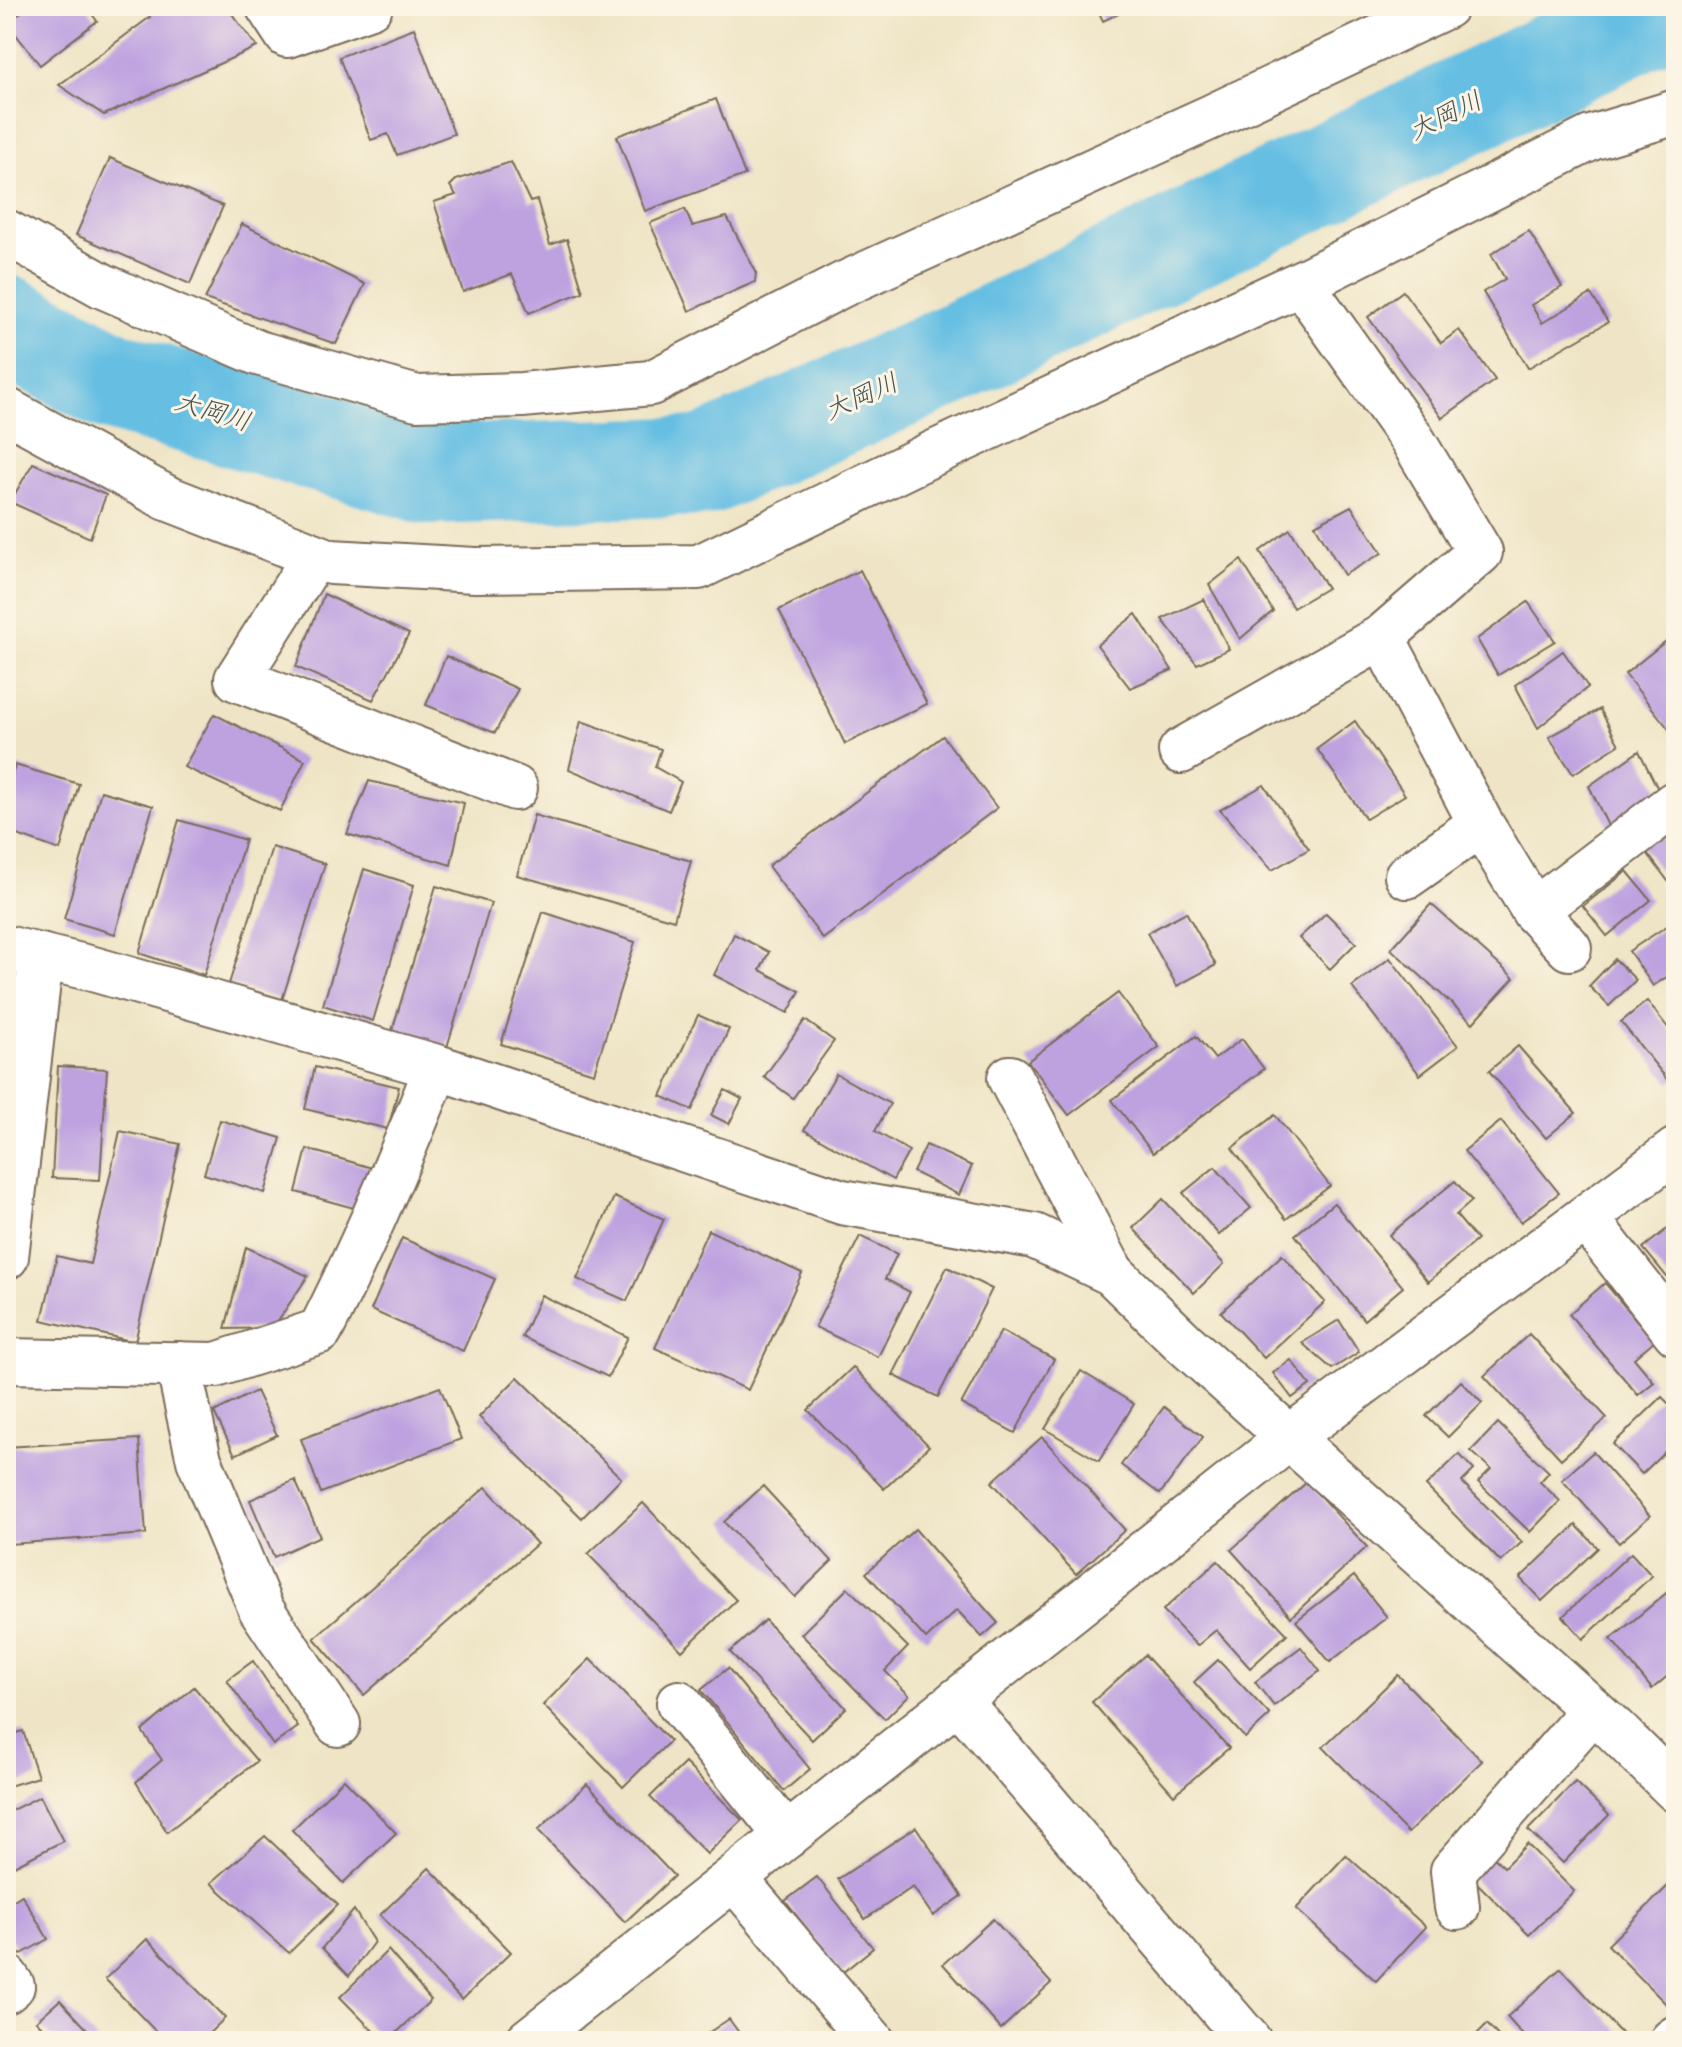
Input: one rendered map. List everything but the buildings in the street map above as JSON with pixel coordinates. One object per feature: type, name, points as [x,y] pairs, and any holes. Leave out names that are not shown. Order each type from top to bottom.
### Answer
[{"type":"street","points":[[268,6],[287,35],[370,6]]},
{"type":"street","points":[[6,232],[103,286],[258,353],[417,398],[522,395],[651,383],[842,285],[1446,6]]},
{"type":"street","points":[[6,410],[167,498],[331,562],[475,570],[699,567],[934,453],[1301,283],[1591,138],[1676,112]]},
{"type":"street","points":[[1181,751],[1382,637],[1480,552],[1412,439],[1301,283]]},
{"type":"street","points":[[315,556],[237,679],[515,788]]},
{"type":"street","points":[[1382,637],[1481,824],[1534,911],[1569,948]]},
{"type":"street","points":[[1534,911],[1674,804]]},
{"type":"street","points":[[1407,876],[1481,824]]},
{"type":"street","points":[[6,1257],[23,952],[437,1067],[842,1202],[1034,1236],[1112,1273]]},
{"type":"street","points":[[6,1361],[216,1365],[320,1331],[354,1265],[437,1067]]},
{"type":"street","points":[[1010,1078],[1112,1273],[1183,1342],[1593,1710],[1676,1790]]},
{"type":"street","points":[[528,2041],[1289,1438],[1676,1150]]},
{"type":"street","points":[[1586,1218],[1676,1333]]},
{"type":"street","points":[[178,1364],[199,1460],[261,1609],[338,1724]]},
{"type":"street","points":[[958,1700],[1249,2041]]},
{"type":"street","points":[[679,1703],[787,1836]]},
{"type":"street","points":[[1457,1907],[1453,1871],[1593,1710]]},
{"type":"street","points":[[734,1878],[872,2041]]},
{"type":"waterway","name":"大岡川","points":[[6,325],[110,380],[430,475],[704,466],[947,357],[1669,6]]}]
